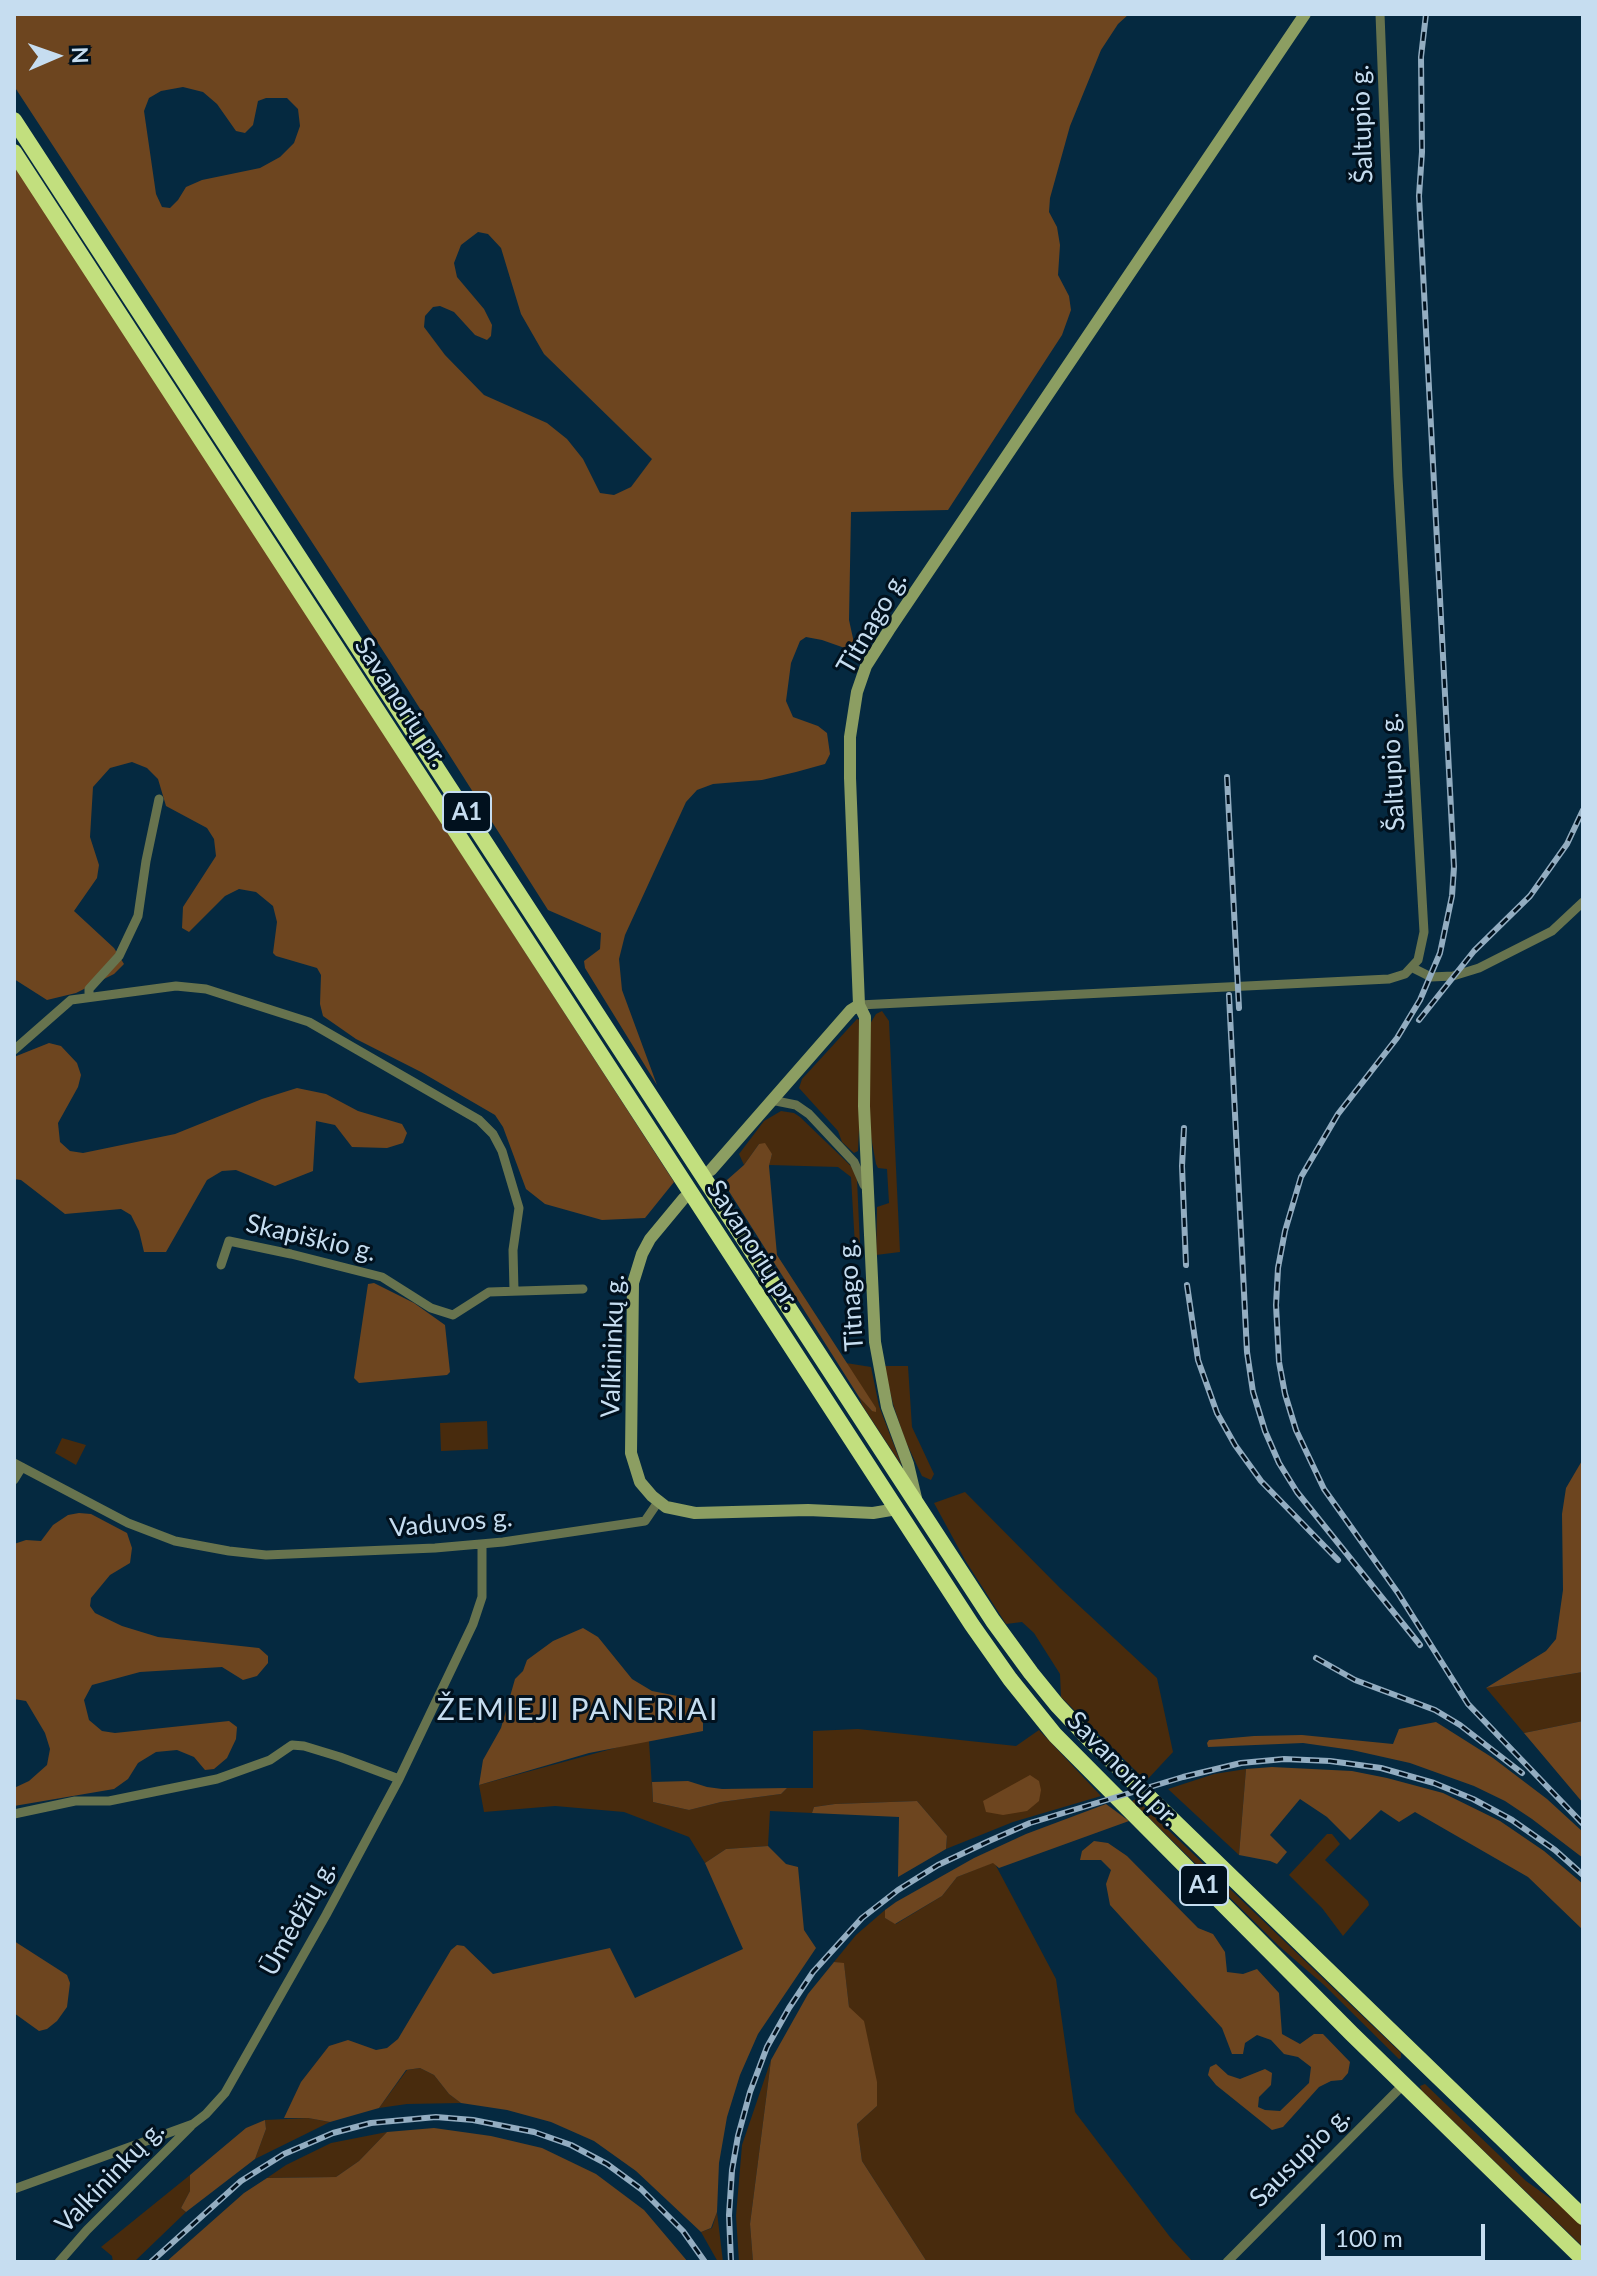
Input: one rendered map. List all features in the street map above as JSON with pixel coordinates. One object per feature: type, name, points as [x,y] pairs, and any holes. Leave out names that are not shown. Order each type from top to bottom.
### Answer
[{"type":"highway","name":"Savanorių pr.","points":[[14,120],[993,1621],[1057,1705],[1090,1740],[1583,2217]]},
{"type":"highway","name":"Savanorių pr.","points":[[14,152],[1010,1679],[1055,1735],[1352,2034],[1583,2259]]},
{"type":"highway","points":[[1405,2083],[1424,2063]]},
{"type":"street","name":"Titnago g.","points":[[918,1505],[880,1377],[875,1342],[864,1106],[865,1017],[859,1005],[850,737],[857,692],[866,666],[1305,14]]},
{"type":"street","name":"Šaltupio g.","points":[[1380,14],[1398,477],[1424,932],[1422,951],[1413,968]]},
{"type":"street","points":[[89,996],[89,989],[119,956],[138,916],[159,799]]},
{"type":"street","points":[[711,1170],[851,1010],[859,1005],[1389,979],[1413,968],[1431,977],[1453,976],[1479,968],[1552,931],[1583,902]]},
{"type":"street","points":[[14,1050],[71,1000],[176,986],[194,986],[309,1022],[479,1120],[493,1134],[502,1151],[519,1208],[513,1250],[514,1291]]},
{"type":"street","points":[[771,1100],[796,1105],[809,1114],[858,1168],[868,1196]]},
{"type":"street","name":"Valkininkų g.","points":[[658,1502],[640,1482],[631,1453],[633,1283],[650,1239],[684,1198]]},
{"type":"street","name":"Skapiškio g.","points":[[221,1265],[229,1241],[382,1277],[431,1308],[453,1315],[465,1310],[481,1295],[583,1289]]},
{"type":"street","points":[[14,1480],[18,1465]]},
{"type":"street","name":"Vaduvos g.","points":[[18,1465],[128,1523],[175,1541],[229,1551],[282,1554],[482,1544],[645,1521],[658,1502]]},
{"type":"street","points":[[658,1502],[673,1509],[695,1513],[808,1510],[873,1513],[897,1509]]},
{"type":"street","name":"Ūmėdžių g.","points":[[14,2189],[193,2124],[225,2093],[399,1779],[481,1605],[482,1544]]},
{"type":"street","points":[[14,1814],[75,1801],[109,1801],[217,1779],[270,1760],[292,1745],[340,1757],[399,1779]]},
{"type":"street","name":"Sausupio g.","points":[[1227,2262],[1405,2083]]},
{"type":"street","name":"Valkininkų g.","points":[[59,2262],[96,2220],[193,2124]]},
{"type":"shaded area","points":[[14,14],[1129,14],[1118,24],[1101,50],[1070,126],[1050,198],[1049,212],[1057,227],[1060,245],[1058,275],[1069,296],[1071,310],[1062,335],[948,510],[851,512],[849,620],[856,652],[822,640],[806,637],[800,641],[791,663],[786,701],[793,717],[818,726],[827,733],[830,754],[825,764],[762,780],[713,784],[697,790],[686,802],[625,935],[619,959],[622,990],[657,1085],[585,968],[584,961],[600,949],[601,933],[548,910],[389,660],[14,86]],"holes":[[[183,87],[203,92],[217,104],[236,131],[245,133],[253,125],[258,101],[287,98],[298,109],[300,126],[294,143],[280,157],[260,168],[202,180],[186,187],[170,208],[162,207],[156,194],[144,111],[149,98],[161,91]],[[478,232],[488,234],[501,248],[521,314],[544,354],[652,459],[631,487],[614,495],[600,493],[583,459],[567,439],[547,423],[484,395],[445,355],[424,327],[425,316],[433,307],[440,306],[454,312],[475,335],[487,340],[491,336],[492,325],[484,309],[457,277],[454,263],[461,245]]]},
{"type":"shaded area","points":[[14,163],[674,1182],[645,1218],[602,1220],[545,1204],[526,1189],[503,1127],[495,1115],[356,1039],[323,1016],[320,1004],[321,975],[317,968],[273,953],[277,922],[273,906],[256,892],[239,889],[225,896],[189,932],[182,928],[183,907],[216,856],[214,839],[207,828],[166,806],[158,779],[147,768],[132,762],[110,768],[93,787],[90,837],[99,865],[97,878],[74,911],[114,948],[124,964],[114,974],[76,993],[47,1000],[14,979]]},
{"type":"shaded area","points":[[882,1011],[889,1021],[900,1252],[876,1255],[877,1207],[889,1203],[887,1169],[878,1168],[876,1164],[869,1126],[870,1024]]},
{"type":"shaded area","points":[[857,1019],[861,1020],[863,1048],[858,1151],[854,1153],[799,1088],[802,1079]]},
{"type":"shaded area","points":[[49,1043],[61,1046],[77,1063],[81,1075],[78,1087],[58,1123],[60,1142],[70,1151],[83,1153],[175,1134],[297,1088],[326,1094],[358,1111],[402,1124],[407,1133],[403,1143],[387,1148],[352,1147],[335,1125],[316,1121],[313,1171],[275,1186],[236,1170],[222,1171],[207,1180],[166,1252],[144,1252],[131,1215],[121,1209],[65,1214],[21,1180],[14,1179],[14,1057]]},
{"type":"shaded area","points":[[781,1111],[800,1117],[853,1168],[857,1179],[860,1246],[855,1246],[851,1177],[838,1167],[769,1165],[772,1154],[759,1144],[744,1165],[739,1154],[764,1121]]},
{"type":"shaded area","points":[[765,1143],[772,1154],[769,1166],[777,1255],[876,1412],[859,1397],[725,1185],[759,1144]]},
{"type":"shaded area","points":[[374,1283],[414,1303],[445,1325],[450,1372],[447,1375],[359,1383],[354,1378],[368,1284]]},
{"type":"shaded area","points":[[846,1363],[871,1367],[879,1406],[902,1466],[862,1405],[859,1397],[872,1411],[876,1411]]},
{"type":"shaded area","points":[[884,1366],[908,1366],[912,1427],[934,1474],[931,1480],[922,1476],[905,1440]]},
{"type":"shaded area","points":[[487,1421],[488,1449],[441,1451],[440,1423]]},
{"type":"shaded area","points":[[62,1438],[86,1445],[76,1465],[55,1453]]},
{"type":"shaded area","points":[[1583,1459],[1583,1672],[1486,1688],[1546,1651],[1556,1639],[1563,1590],[1562,1514],[1566,1488]]},
{"type":"shaded area","points":[[965,1492],[1060,1588],[1157,1678],[1173,1752],[1146,1781],[1061,1697],[1060,1674],[1034,1633],[1022,1622],[1006,1624],[965,1560],[934,1503]]},
{"type":"shaded area","points":[[91,1514],[127,1533],[132,1548],[130,1563],[110,1575],[91,1598],[90,1606],[95,1613],[122,1626],[158,1637],[259,1648],[268,1656],[268,1663],[257,1676],[243,1680],[222,1667],[140,1672],[92,1685],[84,1700],[89,1720],[102,1731],[115,1733],[229,1721],[237,1727],[236,1739],[227,1758],[214,1769],[205,1770],[194,1757],[177,1750],[156,1752],[138,1763],[128,1779],[114,1789],[14,1806],[14,1788],[29,1781],[47,1765],[50,1749],[45,1733],[26,1701],[14,1699],[14,1544],[26,1540],[41,1541],[53,1525],[68,1515]]},
{"type":"shaded area","points":[[583,1628],[598,1637],[632,1679],[652,1691],[703,1701],[703,1731],[589,1753],[479,1785],[483,1760],[501,1728],[515,1679],[523,1671],[527,1660],[553,1641]]},
{"type":"shaded area","points":[[1583,1672],[1583,1721],[1524,1733],[1486,1688]]},
{"type":"shaded area","points":[[1583,1721],[1583,1803],[1524,1733]]},
{"type":"shaded area","points":[[1436,1722],[1493,1758],[1547,1799],[1583,1832],[1583,1858],[1505,1801],[1474,1786],[1410,1763],[1303,1743],[1208,1747],[1207,1743],[1209,1740],[1254,1736],[1302,1735],[1393,1744],[1399,1729]]},
{"type":"shaded area","points":[[858,1729],[1016,1746],[1039,1730],[1101,1796],[1013,1822],[946,1849],[947,1836],[917,1801],[835,1804],[814,1807],[812,1813],[770,1811],[768,1846],[726,1849],[705,1863],[689,1837],[624,1812],[555,1806],[484,1812],[479,1785],[649,1741],[653,1802],[689,1810],[781,1794],[787,1788],[813,1788],[813,1731]]},
{"type":"shaded area","points":[[1272,1767],[1352,1771],[1387,1778],[1443,1793],[1500,1821],[1544,1851],[1583,1884],[1583,1930],[1528,1877],[1415,1812],[1399,1822],[1381,1810],[1350,1840],[1327,1817],[1300,1799],[1270,1835],[1287,1852],[1277,1864],[1239,1855],[1246,1769]]},
{"type":"shaded area","points":[[1246,1769],[1239,1855],[1168,1789],[1214,1774]]},
{"type":"shaded area","points":[[1030,1775],[1039,1781],[1039,1801],[1027,1811],[1003,1815],[986,1812],[983,1801]]},
{"type":"shaded area","points":[[688,1781],[722,1789],[787,1788],[781,1794],[689,1810],[653,1802],[652,1782]]},
{"type":"shaded area","points":[[1136,1799],[1401,2053],[1401,2058],[1279,1946],[1132,1801]]},
{"type":"shaded area","points":[[917,1801],[947,1836],[946,1849],[898,1877],[899,1817],[812,1813],[814,1807],[835,1804]]},
{"type":"shaded area","points":[[1106,1804],[1129,1821],[999,1868],[993,1863],[957,1877],[942,1896],[895,1924],[885,1918],[885,1910],[896,1902],[974,1858],[1026,1834]]},
{"type":"shaded area","points":[[1327,1834],[1332,1834],[1340,1844],[1325,1860],[1369,1905],[1343,1936],[1322,1908],[1289,1875]]},
{"type":"shaded area","points":[[1094,1841],[1108,1843],[1127,1856],[1198,1928],[1213,1934],[1225,1952],[1227,1972],[1243,1974],[1257,1969],[1279,1993],[1282,2034],[1300,2044],[1314,2034],[1323,2034],[1350,2062],[1348,2073],[1342,2080],[1319,2087],[1283,2127],[1272,2130],[1216,2085],[1208,2075],[1210,2067],[1216,2064],[1228,2075],[1240,2079],[1265,2069],[1272,2073],[1271,2085],[1259,2097],[1258,2107],[1280,2111],[1309,2083],[1311,2067],[1298,2057],[1284,2054],[1271,2040],[1257,2035],[1245,2043],[1243,2054],[1232,2054],[1222,2028],[1110,1905],[1106,1884],[1111,1870],[1101,1860],[1080,1860],[1082,1851]]},
{"type":"shaded area","points":[[768,1846],[786,1864],[798,1867],[804,1930],[816,1948],[758,2034],[740,2075],[727,2117],[719,2163],[717,2212],[711,2228],[701,2232],[636,2171],[594,2141],[551,2122],[507,2110],[461,2103],[434,2075],[420,2068],[406,2070],[379,2108],[330,2122],[284,2118],[301,2082],[329,2046],[348,2040],[376,2050],[387,2048],[398,2039],[451,1950],[457,1945],[464,1946],[493,1974],[610,1948],[635,1998],[743,1949],[705,1863],[726,1849]]},
{"type":"shaded area","points":[[994,1862],[1056,1979],[1075,2112],[1170,2237],[1193,2262],[927,2262],[862,2161],[857,2124],[877,2106],[849,2007],[844,1964],[834,1962],[856,1935],[885,1910],[885,1918],[896,1924],[942,1896],[957,1877]]},
{"type":"shaded area","points":[[14,1941],[67,1975],[70,1983],[67,2007],[47,2029],[39,2031],[14,2013]]},
{"type":"shaded area","points":[[834,1962],[844,1963],[849,2007],[864,2021],[877,2082],[877,2106],[857,2124],[862,2161],[927,2262],[753,2262],[750,2224],[771,2060],[808,1994]]},
{"type":"shaded area","points":[[771,2060],[750,2224],[753,2262],[739,2262],[736,2216],[742,2145]]},
{"type":"shaded area","points":[[420,2068],[434,2075],[461,2103],[379,2108],[407,2070]]},
{"type":"shaded area","points":[[1425,2084],[1526,2181],[1561,2206],[1583,2227],[1583,2247],[1422,2091],[1420,2086]]},
{"type":"shaded area","points":[[308,2118],[330,2122],[255,2159],[266,2129],[265,2120]]},
{"type":"shaded area","points":[[265,2120],[266,2129],[255,2159],[186,2212],[181,2208],[190,2191],[190,2175],[246,2128]]},
{"type":"shaded area","points":[[434,2128],[491,2136],[542,2148],[596,2174],[644,2210],[688,2262],[166,2262],[244,2193],[267,2178],[336,2177],[359,2161],[387,2132]]},
{"type":"shaded area","points":[[387,2132],[359,2161],[336,2177],[267,2178],[331,2143]]},
{"type":"shaded area","points":[[190,2175],[190,2191],[181,2208],[186,2212],[134,2262],[113,2262],[112,2256],[101,2247]]},
{"type":"shaded area","points":[[717,2212],[723,2262],[718,2262],[701,2232],[712,2228]]},
{"type":"railway","points":[[1426,14],[1421,57],[1419,196],[1454,867],[1452,896],[1440,953],[1420,1000],[1397,1038],[1338,1114],[1301,1177],[1278,1268],[1279,1362],[1296,1430],[1324,1489],[1398,1593],[1468,1704],[1583,1824]]},
{"type":"railway","points":[[1227,777],[1239,1008]]},
{"type":"railway","points":[[1419,1020],[1474,951],[1530,896],[1567,844],[1583,810]]},
{"type":"railway","points":[[1229,995],[1247,1352],[1253,1392],[1279,1463],[1297,1492],[1420,1645]]},
{"type":"railway","points":[[1184,1128],[1182,1166],[1186,1265]]},
{"type":"railway","points":[[1187,1285],[1198,1360],[1217,1413],[1261,1481],[1338,1560]]},
{"type":"railway","points":[[1316,1658],[1355,1680],[1435,1710],[1460,1725],[1522,1773]]},
{"type":"railway","points":[[731,2262],[729,2215],[738,2136],[767,2047],[789,2008],[813,1972],[862,1918],[938,1865],[989,1841],[1030,1823],[1241,1763],[1284,1759],[1330,1761],[1381,1768],[1434,1783],[1473,1799],[1512,1820],[1555,1850],[1583,1875]]},
{"type":"railway","points":[[151,2262],[241,2181],[284,2154],[333,2133],[371,2123],[436,2117],[473,2120],[534,2132],[571,2145],[607,2164],[641,2189],[683,2231],[705,2262]]},
{"type":"district","name":"ŽEMIEJI PANERIAI","points":[[578,1710]]}]
